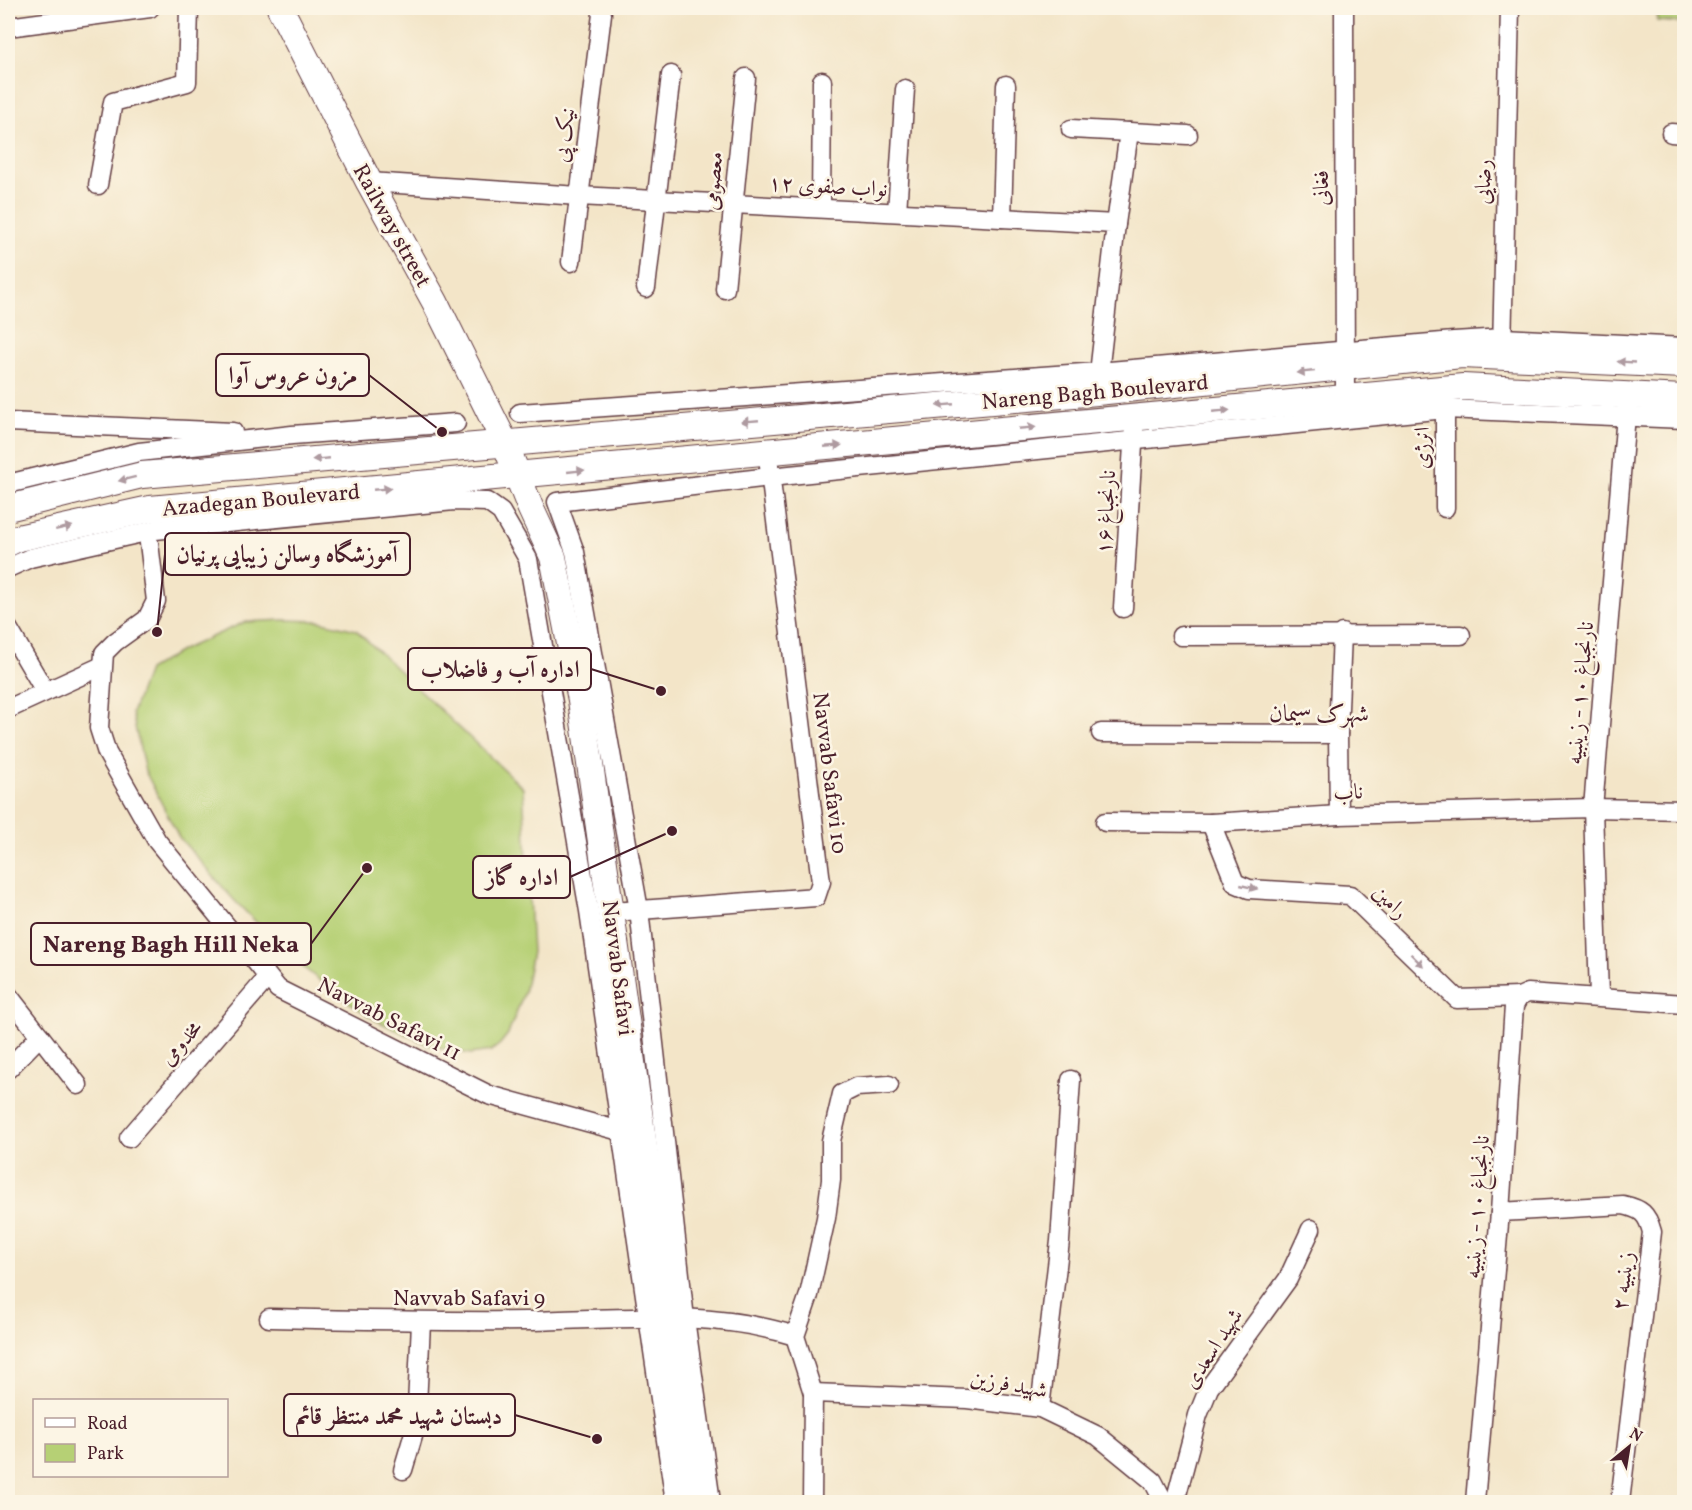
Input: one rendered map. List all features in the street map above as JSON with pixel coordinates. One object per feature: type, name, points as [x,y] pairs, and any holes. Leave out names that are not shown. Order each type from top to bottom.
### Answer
[{"type":"main road","name":"Railway street","points":[[280,8],[369,182],[435,302],[505,443]]},
{"type":"main road","name":"Nareng Bagh Boulevard","points":[[505,443],[1343,359],[1462,356],[1502,347],[1684,365]]},
{"type":"main road","name":"Nareng Bagh Boulevard","points":[[518,476],[767,452],[1134,429],[1345,400],[1445,399],[1474,387],[1627,405],[1684,398]]},
{"type":"main road","name":"Azadegan Boulevard","points":[[8,508],[142,475],[456,435],[505,443]]},
{"type":"main road","name":"Navvab Safavi","points":[[505,443],[553,557],[581,700],[612,912],[631,1134],[668,1319],[694,1503]]},
{"type":"main road","name":"Azadegan Boulevard","points":[[8,543],[18,538],[150,509],[518,476]]},
{"type":"street","points":[[8,27],[150,8]]},
{"type":"street","points":[[98,185],[113,102],[187,82],[189,8]]},
{"type":"street","name":"فغانی","points":[[1344,8],[1343,359],[1345,400]]},
{"type":"street","name":"رضایی","points":[[1502,347],[1510,8]]},
{"type":"street","name":"نیک پی","points":[[571,262],[602,14]]},
{"type":"street","points":[[646,288],[670,75]]},
{"type":"street","name":"معصومی","points":[[725,289],[746,78]]},
{"type":"street","points":[[821,208],[822,81]]},
{"type":"street","points":[[1002,218],[1005,85]]},
{"type":"street","points":[[897,212],[905,89]]},
{"type":"street","points":[[1071,129],[1188,135]]},
{"type":"street","points":[[520,413],[1098,382],[1129,132]]},
{"type":"street","name":"نواب صفوی ۱۲","points":[[369,182],[579,196],[1116,224]]},
{"type":"street","points":[[1502,347],[1684,347]]},
{"type":"street","points":[[675,1503],[668,1319],[639,910],[575,552],[557,502],[770,477],[1134,429],[1445,399]]},
{"type":"street","name":"انرژی","points":[[1445,399],[1445,508]]},
{"type":"street","points":[[1627,405],[1684,419]]},
{"type":"street","name":"نارنجباغ ۱۰ - زینبیه","points":[[1599,996],[1593,808],[1627,405]]},
{"type":"street","points":[[8,422],[441,441],[456,435]]},
{"type":"street","name":"نارنجباغ ۱۶","points":[[1123,608],[1134,429]]},
{"type":"street","points":[[8,484],[140,452],[292,435]]},
{"type":"street","name":"Navvab Safavi 10","points":[[612,912],[816,897],[821,882],[767,452]]},
{"type":"street","points":[[8,568],[30,558],[155,530],[454,501],[487,502],[501,513],[528,559],[589,911],[631,1134]]},
{"type":"street","name":"Navvab Safavi 11","points":[[149,543],[156,601],[154,610],[147,619],[115,642],[104,653],[99,728],[107,753],[157,841],[278,989],[489,1095],[631,1134]]},
{"type":"street","points":[[8,628],[45,691]]},
{"type":"street","points":[[1181,636],[1342,633],[1461,634]]},
{"type":"street","points":[[1339,815],[1338,735],[1342,633]]},
{"type":"street","points":[[8,709],[102,666]]},
{"type":"street","points":[[1101,733],[1338,735]]},
{"type":"street","name":"ناب","points":[[1105,822],[1211,823],[1339,815],[1593,808],[1684,810]]},
{"type":"street","name":"رامین","points":[[1211,823],[1235,884],[1250,889],[1350,895],[1457,999],[1519,997]]},
{"type":"street","name":"مخدومی","points":[[129,1138],[268,977]]},
{"type":"street","points":[[1519,997],[1528,993],[1599,996],[1684,1004]]},
{"type":"street","points":[[8,995],[78,1085]]},
{"type":"street","name":"نارنجباغ ۱۰ - زینبیه","points":[[1475,1503],[1500,1212],[1514,1006],[1519,997]]},
{"type":"street","points":[[8,1069],[40,1036]]},
{"type":"street","points":[[1040,1408],[1060,1241],[1071,1080]]},
{"type":"street","points":[[812,1503],[813,1394],[795,1336],[809,1295],[826,1218],[831,1180],[831,1141],[842,1094],[856,1086],[889,1085]]},
{"type":"street","name":"زینبیه ۲","points":[[1500,1212],[1623,1205],[1639,1209],[1648,1218],[1652,1232],[1620,1503]]},
{"type":"street","name":"شهید اسعدی","points":[[1175,1503],[1198,1414],[1209,1388],[1288,1279],[1311,1229]]},
{"type":"street","name":"Navvab Safavi 9","points":[[269,1318],[421,1323],[668,1319],[758,1324],[795,1336]]},
{"type":"street","points":[[668,1319],[711,1503]]},
{"type":"street","points":[[403,1470],[416,1426],[421,1323]]},
{"type":"street","name":"شهید فرزین","points":[[813,1394],[967,1399],[1040,1408],[1098,1436],[1152,1481],[1164,1503]]},
{"type":"green space","points":[[1658,8],[1684,8],[1684,23],[1657,21]]},
{"type":"green space","points":[[319,621],[356,630],[523,788],[532,952],[524,993],[508,1034],[491,1051],[470,1054],[428,1045],[375,1020],[334,992],[294,960],[234,900],[179,837],[145,771],[132,713],[148,670],[182,650],[245,622]]},
{"type":"place","name":"مزون عروس آوا","points":[[442,432]]},
{"type":"place","name":"آموزشگاه وسالن زیبایی پرنیان","points":[[157,632]]},
{"type":"place","name":"اداره آب و فاضلاب","points":[[661,691]]},
{"type":"place","name":"اداره گاز","points":[[672,831]]},
{"type":"place","name":"Nareng Bagh Hill Neka","points":[[367,868]]},
{"type":"place","name":"دبستان شهید محمد منتظر قائم","points":[[597,1439]]},
{"type":"district","name":"شهرک سیمان","points":[[1319,713]]}]
